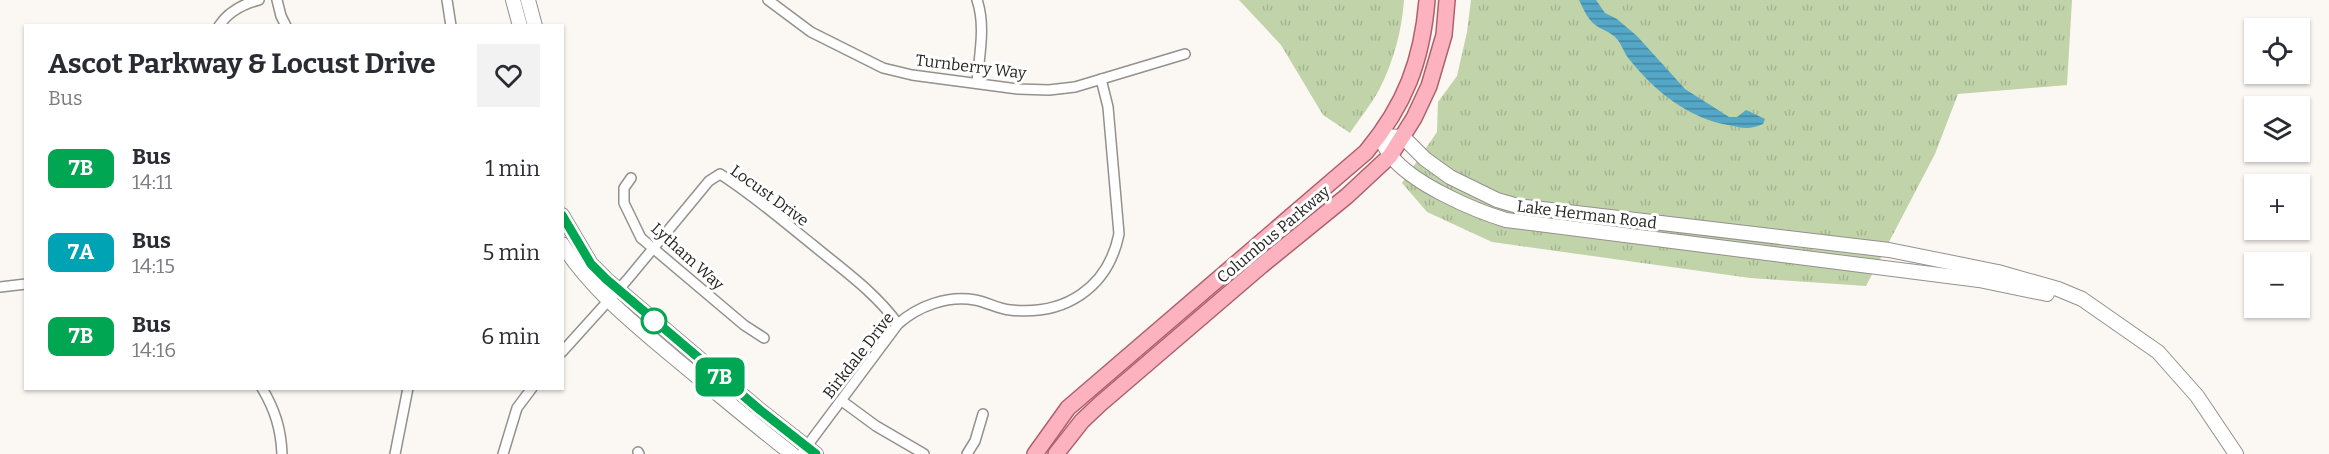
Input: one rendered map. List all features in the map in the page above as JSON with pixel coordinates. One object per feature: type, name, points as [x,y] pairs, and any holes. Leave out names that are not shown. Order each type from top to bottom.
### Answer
[{"type":"main road","points":[[513,0],[519,24]]},
{"type":"main road","points":[[528,0],[534,24]]},
{"type":"main road","name":"Columbus Parkway","points":[[1035,454],[1068,408],[1348,169],[1379,136],[1390,121],[1413,74],[1421,47],[1427,0]]},
{"type":"main road","name":"Columbus Parkway","points":[[1056,454],[1082,421],[1261,266],[1347,196],[1390,156],[1414,118],[1432,76],[1444,35],[1447,0]]},
{"type":"main road","points":[[1379,136],[1402,137]]},
{"type":"main road","name":"Lake Herman Road","points":[[1379,136],[1390,156],[1417,177],[1450,198],[1506,220],[1979,280],[2057,297],[2106,315]]},
{"type":"main road","name":"Lake Herman Road","points":[[1402,137],[1425,159],[1450,177],[1497,200],[1518,206],[1889,250],[2025,278],[2082,299],[2158,352],[2196,396],[2236,454]]},
{"type":"main road","points":[[564,218],[591,264],[613,295],[753,424],[792,454]]},
{"type":"main road","points":[[564,247],[583,275],[613,295],[808,452]]},
{"type":"street","points":[[221,24],[239,7],[259,0]]},
{"type":"street","points":[[277,0],[285,24]]},
{"type":"street","points":[[447,0],[451,24]]},
{"type":"street","name":"Turnberry Way","points":[[768,0],[811,32],[883,68],[912,75],[1018,89],[1049,90],[1075,87],[1185,54]]},
{"type":"street","points":[[977,0],[982,23],[977,83]]},
{"type":"street","name":"Birkdale Drive","points":[[808,452],[898,324],[918,310],[952,299],[974,300],[1009,310],[1054,308],[1072,301],[1102,276],[1116,249],[1119,234],[1108,107],[1101,79]]},
{"type":"street","name":"Locust Drive","points":[[564,350],[710,181],[720,174],[762,203],[862,285],[886,308],[898,324]]},
{"type":"street","name":"Lytham Way","points":[[631,178],[624,188],[624,203],[641,237],[744,325],[764,338]]},
{"type":"street","points":[[0,287],[24,284]]},
{"type":"street","points":[[263,390],[281,428],[282,454]]},
{"type":"street","points":[[395,454],[408,390]]},
{"type":"street","points":[[503,454],[517,408],[530,390]]},
{"type":"street","points":[[842,401],[876,426],[924,454]]},
{"type":"street","points":[[966,454],[975,441],[983,414]]},
{"type":"green space","points":[[1239,0],[1404,0],[1399,35],[1389,69],[1376,96],[1350,133],[1323,115],[1281,45]]},
{"type":"green space","points":[[1471,0],[2072,0],[2067,85],[1958,94],[1935,154],[1866,286],[1750,278],[1492,242],[1427,212],[1402,183],[1437,132],[1438,102],[1457,76],[1467,32]]},
{"type":"water","points":[[1579,0],[1596,0],[1605,13],[1617,19],[1637,36],[1685,89],[1729,117],[1737,117],[1746,110],[1765,119],[1763,124],[1745,128],[1713,121],[1672,101],[1660,92],[1627,57],[1614,36],[1592,22]]},
{"type":"bus line","name":"7B","points":[[564,219],[591,264],[606,279],[760,410],[816,454]]}]
